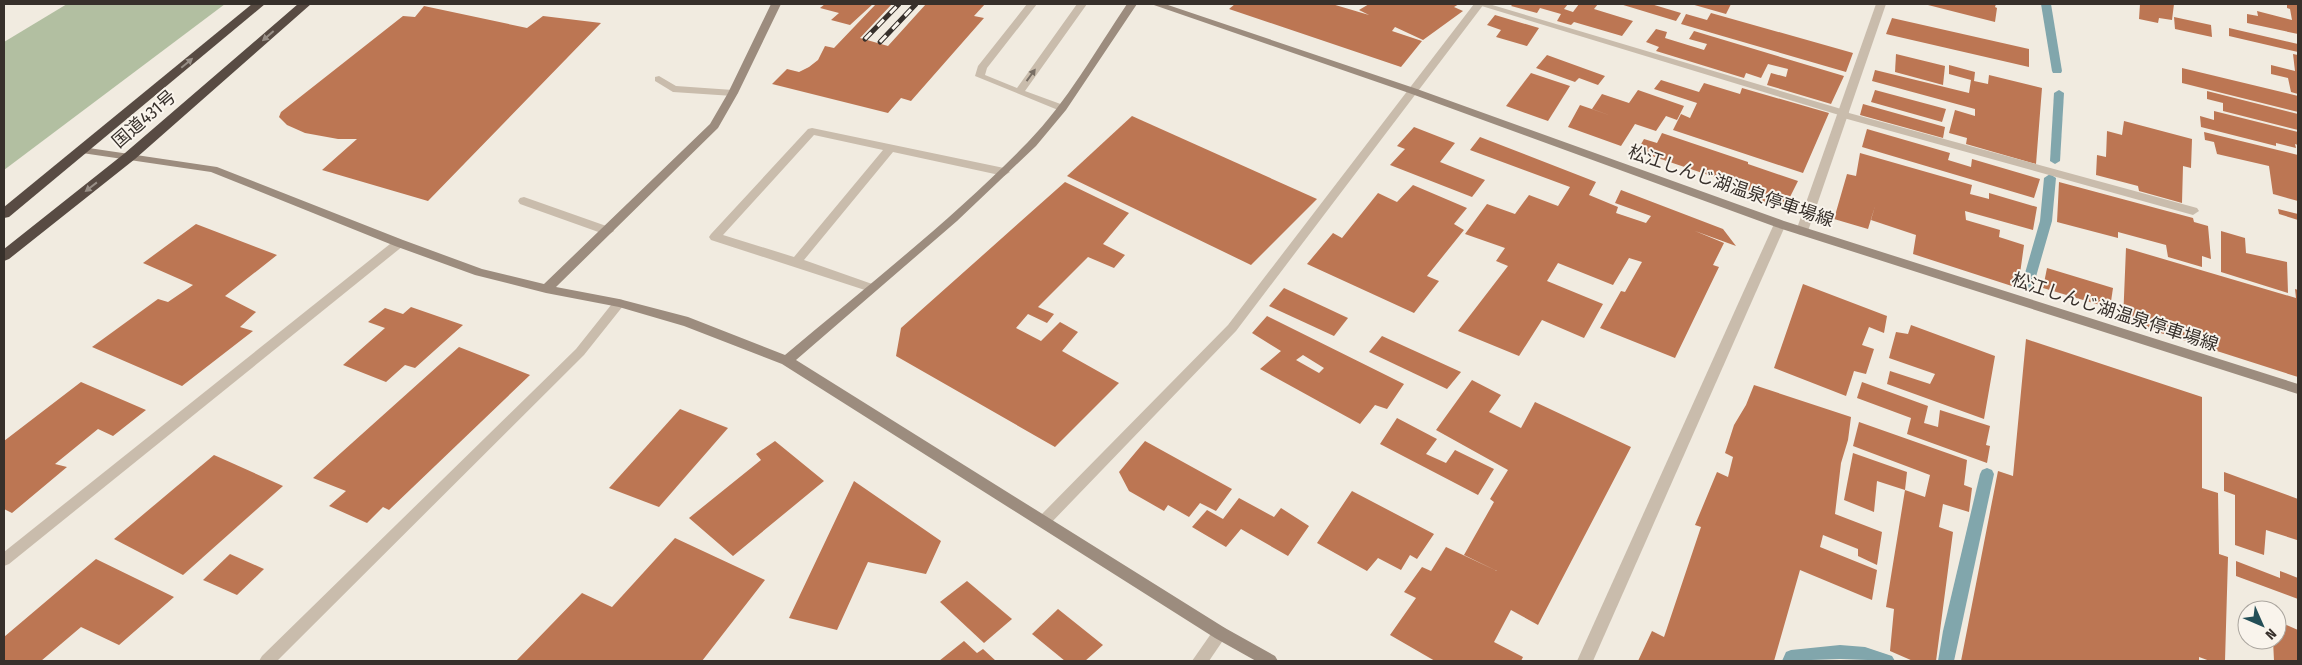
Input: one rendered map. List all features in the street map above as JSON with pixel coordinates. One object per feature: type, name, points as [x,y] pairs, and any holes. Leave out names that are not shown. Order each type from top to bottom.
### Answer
[{"type":"highway","name":"国道431号","points":[[4,214],[259,4]]},
{"type":"highway","name":"国道431号","points":[[4,256],[130,156],[305,4]]},
{"type":"street","points":[[546,289],[608,231],[714,126],[733,93],[776,4]]},
{"type":"street","points":[[1032,4],[982,68],[980,76],[1062,108]]},
{"type":"street","points":[[1019,92],[1082,4]]},
{"type":"street","points":[[787,362],[1004,172],[1032,144],[1062,108],[1132,4]]},
{"type":"street","name":"松江しんじ湖温泉停車場線","points":[[1156,4],[1413,91],[1780,224],[2298,389]]},
{"type":"street","points":[[1044,521],[1232,328],[1479,4],[1844,114],[2193,210]]},
{"type":"street","points":[[1802,231],[1881,4]]},
{"type":"street","points":[[659,79],[672,90],[733,93]]},
{"type":"street","points":[[871,288],[796,262],[715,238],[812,131],[1004,172]]},
{"type":"street","points":[[796,262],[891,147]]},
{"type":"street","points":[[82,150],[212,169],[399,243],[479,272],[546,289],[619,303],[688,322],[787,362],[1044,521],[1220,633],[1270,661]]},
{"type":"street","points":[[524,202],[608,231]]},
{"type":"street","points":[[1585,661],[1780,224]]},
{"type":"street","points":[[4,560],[399,243]]},
{"type":"street","points":[[267,661],[580,352],[619,303]]},
{"type":"street","points":[[1200,661],[1220,633]]},
{"type":"green space","points":[[67,4],[225,4],[4,170],[4,42]]},
{"type":"building","points":[[825,4],[873,4],[850,25],[831,20],[839,13],[820,8]]},
{"type":"building","points":[[876,4],[892,4],[860,38],[888,46],[926,4],[985,4],[974,16],[984,18],[911,101],[901,98],[888,113],[772,84],[787,69],[799,72],[809,67],[818,60],[825,46],[834,48]]},
{"type":"building","points":[[1235,4],[1332,4],[1369,15],[1359,10],[1369,4],[1459,4],[1454,7],[1463,11],[1423,40],[1395,27],[1392,31],[1422,41],[1401,67],[1229,9]]},
{"type":"building","points":[[1513,4],[1568,4],[1564,9],[1573,12],[1579,4],[1598,4],[1594,9],[1633,21],[1622,36],[1574,22],[1571,25],[1557,21],[1561,14],[1540,8],[1537,13],[1511,6]]},
{"type":"building","points":[[1620,4],[1651,4],[1681,13],[1676,21]]},
{"type":"building","points":[[1691,4],[1731,4],[1726,14]]},
{"type":"building","points":[[1924,4],[1996,4],[1995,22]]},
{"type":"building","points":[[2140,4],[2174,4],[2172,20],[2159,18],[2158,23],[2139,19]]},
{"type":"building","points":[[2287,4],[2298,4],[2298,34],[2247,23],[2247,14],[2258,16],[2257,11],[2292,20]]},
{"type":"building","points":[[424,6],[527,28],[543,16],[601,23],[428,201],[322,170],[357,139],[338,139],[305,133],[287,125],[279,117],[281,112],[403,16],[415,17]]},
{"type":"building","points":[[1711,13],[1853,53],[1846,72],[1681,24],[1686,14],[1707,20]]},
{"type":"building","points":[[1495,15],[1539,28],[1527,46],[1496,37],[1501,30],[1487,25]]},
{"type":"building","points":[[2174,17],[2211,25],[2212,37],[2175,29]]},
{"type":"building","points":[[1892,18],[2029,49],[2029,67],[1886,34]]},
{"type":"building","points":[[2229,28],[2298,44],[2298,52],[2229,36]]},
{"type":"building","points":[[1656,29],[1667,32],[1665,38],[1704,50],[1707,44],[1689,39],[1694,31],[1844,76],[1831,104],[1767,85],[1771,73],[1786,77],[1788,69],[1768,64],[1761,78],[1746,73],[1744,78],[1656,51],[1659,47],[1646,42]]},
{"type":"building","points":[[1896,54],[1945,66],[1943,85],[1895,72]]},
{"type":"building","points":[[2293,54],[2298,55],[2298,94],[2291,92],[2288,78],[2271,74],[2271,65],[2295,71]]},
{"type":"building","points":[[1547,55],[1605,76],[1598,85],[1579,78],[1575,82],[1536,68]]},
{"type":"building","points":[[1949,65],[1975,72],[1974,81],[1988,84],[1989,75],[2042,88],[2036,164],[1966,144],[1967,138],[1949,133],[1955,110],[1975,116],[1975,109],[1872,81],[1875,70],[1969,93],[1971,80],[1949,74]]},
{"type":"building","points":[[2182,68],[2298,96],[2298,112],[2182,83]]},
{"type":"building","points":[[1531,73],[1570,86],[1548,121],[1506,106]]},
{"type":"building","points":[[1661,80],[1699,92],[1704,83],[1740,94],[1742,88],[1829,113],[1803,173],[1673,130],[1681,114],[1690,118],[1697,103],[1654,89]]},
{"type":"building","points":[[1638,90],[1684,106],[1677,120],[1666,116],[1656,131],[1635,124],[1621,146],[1568,127],[1580,105],[1612,116],[1592,109],[1602,94],[1629,103]]},
{"type":"building","points":[[1875,90],[1946,109],[1942,122],[1871,102]]},
{"type":"building","points":[[2207,91],[2298,114],[2298,130],[2223,111],[2223,103],[2207,99]]},
{"type":"building","points":[[1863,104],[1945,127],[1943,138],[1860,115]]},
{"type":"building","points":[[2214,111],[2298,132],[2298,145],[2295,144],[2296,148],[2276,143],[2276,146],[2201,127],[2200,116],[2214,120]]},
{"type":"building","points":[[1132,116],[1317,199],[1251,265],[1067,176]]},
{"type":"building","points":[[2124,121],[2192,139],[2191,168],[2183,166],[2182,203],[2139,191],[2138,186],[2096,175],[2097,155],[2106,157],[2107,131],[2122,135]]},
{"type":"building","points":[[1414,127],[1455,143],[1440,162],[1485,180],[1472,197],[1390,165],[1405,149],[1397,146]]},
{"type":"building","points":[[1867,129],[1950,153],[1948,160],[1971,167],[1972,159],[2040,179],[2034,198],[1862,147]]},
{"type":"building","points":[[2204,132],[2298,155],[2298,201],[2273,194],[2269,166],[2217,154],[2214,142],[2205,140]]},
{"type":"building","points":[[1662,133],[1798,181],[1784,209],[1735,191],[1738,185],[1637,151],[1644,139],[1657,143]]},
{"type":"building","points":[[1480,137],[1596,182],[1589,195],[1618,207],[1616,213],[1646,223],[1651,216],[1615,203],[1621,190],[1723,229],[1736,246],[1695,231],[1724,243],[1713,265],[1719,267],[1675,358],[1600,328],[1621,291],[1625,292],[1642,262],[1629,258],[1613,285],[1558,263],[1547,281],[1603,304],[1584,338],[1542,320],[1519,356],[1458,331],[1508,266],[1496,261],[1505,248],[1465,234],[1487,204],[1515,214],[1529,195],[1558,206],[1570,187],[1470,150]]},
{"type":"building","points":[[1860,153],[1972,185],[1970,194],[1989,199],[1989,193],[2037,207],[2033,230],[1965,211],[1966,220],[2000,230],[1999,237],[2024,245],[2018,288],[1913,254],[1916,235],[1871,220],[1875,206],[1868,229],[1834,219],[1847,174],[1856,176]]},
{"type":"building","points":[[1065,182],[1129,213],[1103,244],[1125,255],[1114,268],[1088,257],[1038,307],[1054,314],[1047,323],[1028,314],[1016,328],[1041,341],[1060,322],[1078,332],[1062,351],[1119,383],[1055,447],[896,356],[901,328]]},
{"type":"building","points":[[2059,182],[2193,218],[2194,222],[2208,226],[2211,259],[2202,256],[2202,267],[2168,257],[2166,245],[2118,232],[2118,238],[2057,222]]},
{"type":"building","points":[[1413,185],[1467,208],[1454,224],[1464,230],[1427,276],[1439,281],[1414,313],[1307,264],[1333,233],[1342,238],[1378,193],[1397,202]]},
{"type":"building","points":[[2278,209],[2298,214],[2298,220],[2279,214]]},
{"type":"building","points":[[196,224],[277,255],[225,296],[256,312],[240,327],[253,331],[182,386],[92,347],[158,299],[168,302],[193,285],[143,263]]},
{"type":"building","points":[[2221,231],[2245,238],[2246,253],[2287,262],[2288,293],[2221,272]]},
{"type":"building","points":[[2126,248],[2296,298],[2295,289],[2298,290],[2298,377],[2123,321]]},
{"type":"building","points":[[2047,268],[2113,288],[2110,308],[2043,288]]},
{"type":"building","points":[[1803,284],[1887,316],[1884,333],[1869,327],[1862,345],[1874,349],[1866,374],[1854,371],[1846,396],[1774,368]]},
{"type":"building","points":[[1284,288],[1348,318],[1334,336],[1269,306]]},
{"type":"building","points":[[411,307],[463,325],[415,368],[405,365],[386,382],[343,365],[385,328],[368,322],[385,308],[403,314]]},
{"type":"building","points":[[1267,316],[1404,384],[1387,409],[1375,405],[1360,424],[1260,369],[1281,351],[1252,333]],"holes":[[[1303,355],[1324,368],[1319,373],[1296,360]]]},
{"type":"building","points":[[1911,325],[1995,356],[1984,419],[1887,384],[1890,371],[1930,384],[1935,374],[1889,358],[1896,332],[1908,334]]},
{"type":"building","points":[[1382,336],[1461,372],[1447,389],[1369,352]]},
{"type":"building","points":[[2026,339],[2202,397],[2202,488],[2218,493],[2219,554],[2228,557],[2225,661],[2210,661],[2199,657],[2199,661],[1961,661],[1998,471],[2013,476]]},
{"type":"building","points":[[459,347],[530,375],[389,510],[383,507],[367,523],[329,506],[346,491],[313,478]]},
{"type":"building","points":[[1472,380],[1501,395],[1489,412],[1521,428],[1535,402],[1631,447],[1538,625],[1511,610],[1494,642],[1523,657],[1521,661],[1435,661],[1390,635],[1416,598],[1404,592],[1422,567],[1431,571],[1446,547],[1497,571],[1464,555],[1494,502],[1490,499],[1508,470],[1436,430]]},
{"type":"building","points":[[81,382],[146,410],[113,436],[98,429],[55,464],[67,467],[12,513],[4,509],[4,441]]},
{"type":"building","points":[[1862,382],[1928,406],[1924,423],[1938,427],[1940,410],[1990,426],[1986,445],[1990,446],[1987,463],[1907,434],[1911,418],[1857,398]]},
{"type":"building","points":[[1754,385],[1851,417],[1848,440],[1841,463],[1835,514],[1882,532],[1877,565],[1858,556],[1858,549],[1823,535],[1820,547],[1877,570],[1872,600],[1800,570],[1774,661],[1638,661],[1652,631],[1664,637],[1701,527],[1695,525],[1717,472],[1728,477],[1733,457],[1725,453],[1734,425],[1746,405]]},
{"type":"building","points":[[680,409],[728,428],[659,507],[609,488]]},
{"type":"building","points":[[1397,418],[1437,439],[1426,454],[1446,463],[1455,450],[1494,469],[1478,495],[1380,444]]},
{"type":"building","points":[[1859,422],[1967,460],[1964,485],[1972,488],[1969,512],[1943,504],[1939,527],[1953,532],[1936,661],[1913,661],[1890,651],[1894,609],[1886,607],[1905,490],[1925,497],[1930,475],[1853,446]]},
{"type":"building","points":[[775,441],[824,481],[733,556],[689,518],[761,460],[756,454]]},
{"type":"building","points":[[1145,441],[1232,489],[1216,511],[1200,503],[1189,517],[1168,505],[1164,511],[1129,491],[1119,472]]},
{"type":"building","points":[[1853,453],[1907,472],[1905,490],[1877,481],[1874,512],[1844,500]]},
{"type":"building","points":[[214,455],[283,486],[183,575],[114,539]]},
{"type":"building","points":[[2224,472],[2298,499],[2297,540],[2266,530],[2264,555],[2235,545],[2235,495],[2224,491]]},
{"type":"building","points":[[854,481],[941,541],[926,574],[868,562],[837,630],[789,618]]},
{"type":"building","points":[[1352,491],[1434,534],[1417,559],[1410,555],[1401,570],[1378,558],[1367,571],[1317,543]]},
{"type":"building","points":[[1239,498],[1274,517],[1281,508],[1309,526],[1288,556],[1241,529],[1226,547],[1192,527],[1207,510],[1223,519]]},
{"type":"building","points":[[675,538],[765,580],[702,661],[516,661],[582,593],[612,607]]},
{"type":"building","points":[[230,554],[264,569],[237,595],[203,580]]},
{"type":"building","points":[[96,559],[174,597],[119,645],[81,627],[41,661],[4,661],[4,637]]},
{"type":"building","points":[[2236,561],[2280,578],[2280,571],[2298,578],[2298,599],[2236,576]]},
{"type":"building","points":[[967,581],[1012,619],[984,643],[940,602]]},
{"type":"building","points":[[1058,609],[1103,645],[1085,661],[1065,661],[1032,634]]},
{"type":"building","points":[[2287,625],[2298,630],[2298,661],[2274,661],[2273,650],[2287,650]]},
{"type":"building","points":[[964,641],[977,653],[983,649],[996,661],[939,661]]},
{"type":"waterway","points":[[2046,4],[2057,71]]},
{"type":"waterway","points":[[2055,161],[2059,93]]},
{"type":"waterway","points":[[2027,287],[2046,221],[2050,178]]},
{"type":"waterway","points":[[1946,661],[1951,631],[1987,474]]},
{"type":"waterway","points":[[1790,661],[1791,657],[1827,652],[1865,654],[1887,661]]},
{"type":"railway","points":[[865,39],[899,4]]},
{"type":"railway","points":[[880,42],[916,4]]}]
